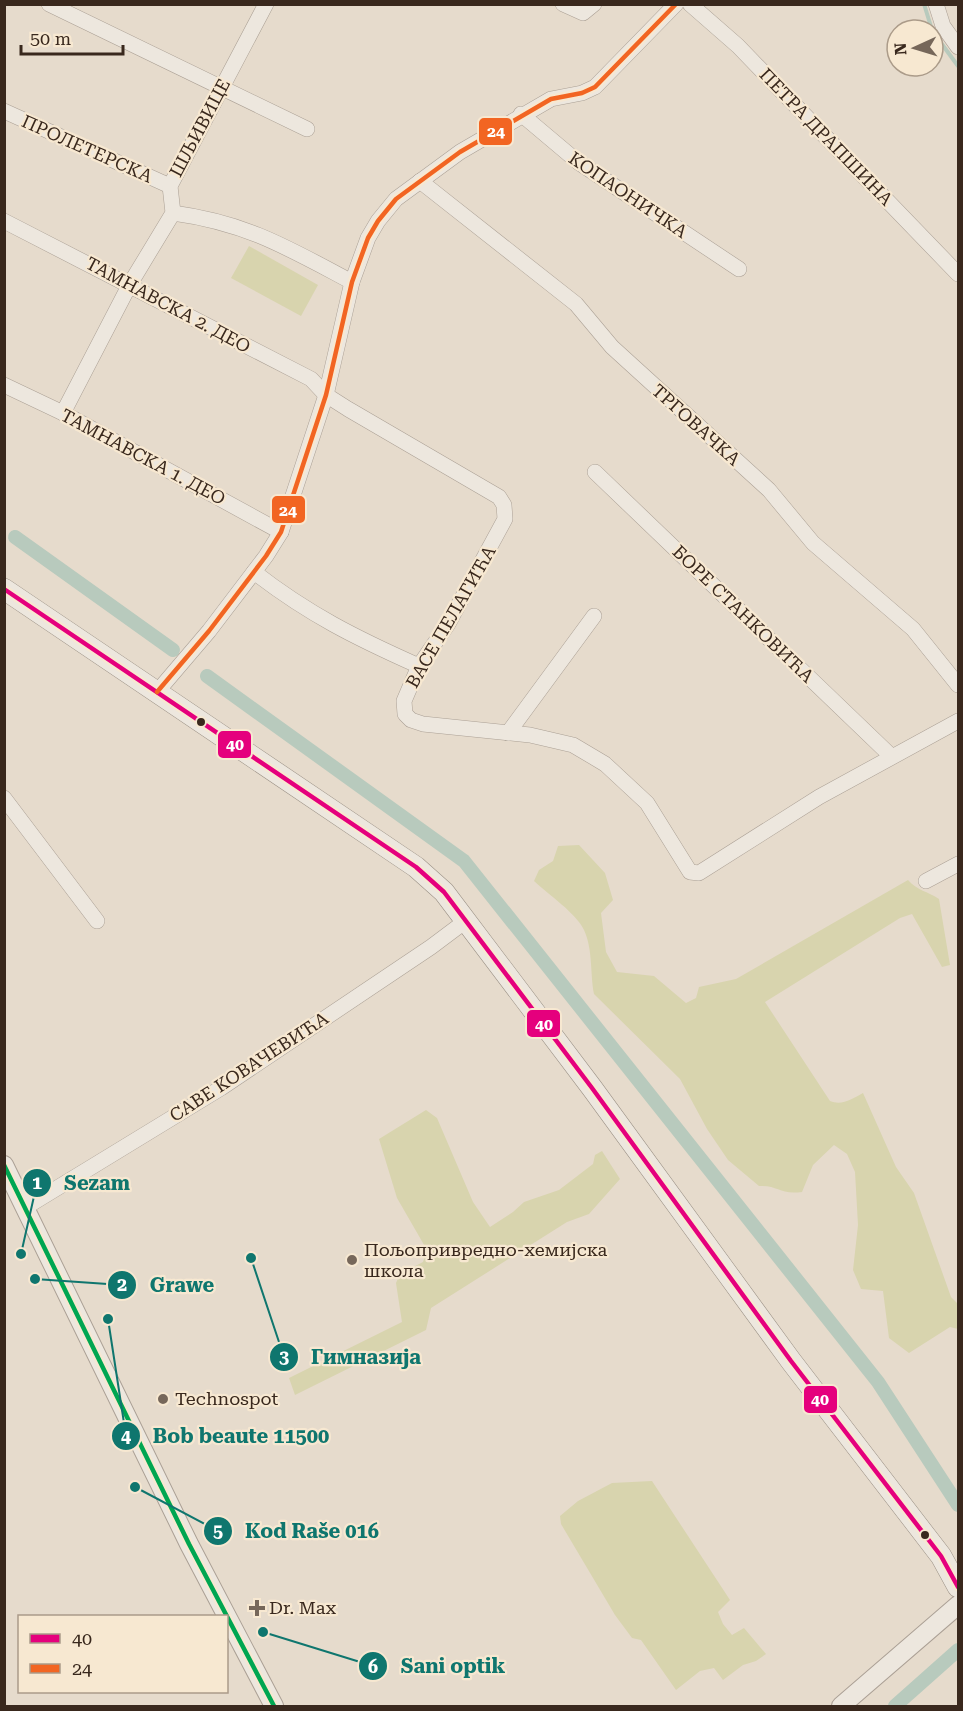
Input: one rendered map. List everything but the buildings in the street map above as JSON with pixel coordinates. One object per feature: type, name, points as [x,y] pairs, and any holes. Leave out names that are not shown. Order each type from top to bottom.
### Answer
[{"type":"main road","points":[[4,589],[416,867],[444,892],[467,920],[791,1361],[934,1546],[958,1587]]},
{"type":"street","points":[[49,4],[307,129]]},
{"type":"street","name":"ШЉИВИЦЕ","points":[[173,213],[170,186],[266,4]]},
{"type":"street","points":[[563,4],[583,13],[594,4]]},
{"type":"street","points":[[157,692],[209,631],[254,572],[280,532],[326,395],[352,282],[368,238],[378,221],[396,199],[460,152],[520,114],[551,99],[582,93],[594,87],[676,4]]},
{"type":"street","name":"ПЕТРА ДРАПШИНА","points":[[690,4],[738,46],[958,274]]},
{"type":"street","points":[[936,4],[943,26],[958,47]]},
{"type":"street","name":"ПРОЛЕТЕРСКА","points":[[4,111],[170,186]]},
{"type":"street","name":"КОПАОНИЧКА","points":[[520,114],[578,162],[739,270]]},
{"type":"street","name":"ТРГОВАЧКА","points":[[420,181],[576,304],[619,354],[768,490],[813,543],[913,629],[958,685]]},
{"type":"street","points":[[63,413],[130,284],[173,213],[227,223],[253,231],[352,282]]},
{"type":"street","name":"ТАМНАВСКА 2. ДЕО","points":[[4,221],[311,379],[326,395]]},
{"type":"street","name":"ТАМНАВСКА 1. ДЕО","points":[[4,385],[63,413],[280,532]]},
{"type":"street","name":"ВАСЕ ПЕЛАГИЋА","points":[[326,395],[499,497],[504,505],[505,519],[484,561],[448,624],[419,666],[403,705],[405,714],[411,720],[508,733],[573,745],[606,764],[647,803],[687,869],[694,873],[819,797],[958,721]]},
{"type":"street","name":"БОРЕ СТАНКОВИЋА","points":[[596,472],[891,756]]},
{"type":"street","points":[[254,572],[324,621],[419,666]]},
{"type":"street","points":[[508,733],[594,616]]},
{"type":"street","points":[[4,798],[98,921]]},
{"type":"street","points":[[927,881],[958,864]]},
{"type":"street","name":"САВЕ КОВАЧЕВИЋА","points":[[26,1208],[221,1088],[431,947],[467,920]]},
{"type":"street","points":[[4,1166],[184,1534],[226,1615]]},
{"type":"street","points":[[841,1707],[958,1605]]},
{"type":"street","points":[[228,1619],[274,1707]]},
{"type":"shaded area","points":[[249,246],[318,285],[301,316],[231,278]]},
{"type":"shaded area","points":[[579,845],[605,873],[613,900],[601,913],[606,952],[617,972],[654,976],[686,1003],[696,998],[699,987],[736,979],[908,880],[919,889],[939,899],[950,965],[942,967],[912,914],[900,918],[765,1002],[830,1101],[843,1102],[863,1093],[896,1167],[914,1193],[951,1297],[958,1304],[958,1329],[950,1327],[909,1353],[889,1338],[883,1291],[861,1289],[853,1270],[858,1225],[855,1172],[847,1154],[834,1145],[813,1165],[802,1192],[794,1193],[759,1186],[728,1160],[707,1129],[680,1079],[594,994],[589,945],[584,930],[569,911],[534,881],[539,870],[553,861],[558,846]]},
{"type":"shaded area","points":[[426,1110],[437,1118],[473,1202],[490,1227],[524,1202],[559,1190],[593,1164],[595,1155],[602,1151],[620,1179],[589,1214],[567,1222],[431,1308],[426,1330],[295,1395],[289,1378],[402,1322],[396,1283],[400,1274],[423,1262],[427,1250],[397,1198],[379,1139]]},
{"type":"shaded area","points":[[652,1481],[730,1600],[718,1612],[723,1624],[732,1635],[744,1628],[766,1654],[756,1661],[743,1665],[723,1680],[714,1668],[700,1671],[676,1690],[641,1640],[632,1638],[615,1615],[561,1524],[560,1516],[578,1501],[612,1483]]},
{"type":"waterway","points":[[924,4],[928,18]]},
{"type":"waterway","points":[[945,48],[958,66]]},
{"type":"waterway","points":[[15,537],[173,650]]},
{"type":"waterway","points":[[207,676],[464,861],[878,1382],[958,1505]]},
{"type":"waterway","points":[[895,1706],[958,1650]]},
{"type":"transit line","name":"24","points":[[157,692],[209,631],[266,556],[281,532],[326,395],[352,282],[368,238],[378,221],[396,199],[460,152],[551,99],[582,93],[595,87],[676,4]]},
{"type":"transit line","name":"40","points":[[4,589],[416,867],[444,892],[592,1088],[791,1361],[941,1556],[958,1587]]},
{"type":"transit line","points":[[4,1165],[189,1544],[226,1615]]},
{"type":"transit line","points":[[228,1618],[274,1706]]},
{"type":"place","name":"Sezam","points":[[21,1254]]},
{"type":"place","name":"Гимназија","points":[[251,1258]]},
{"type":"place","name":"Пољопривредно-хемијска школа","points":[[352,1260]]},
{"type":"place","name":"Grawe","points":[[35,1279]]},
{"type":"place","name":"Bob beaute 11500","points":[[108,1319]]},
{"type":"place","name":"Technospot","points":[[163,1399]]},
{"type":"place","name":"Kod Raše 016","points":[[135,1487]]},
{"type":"place","name":"Dr. Max","points":[[257,1608]]},
{"type":"place","name":"Sani optik","points":[[263,1632]]}]
